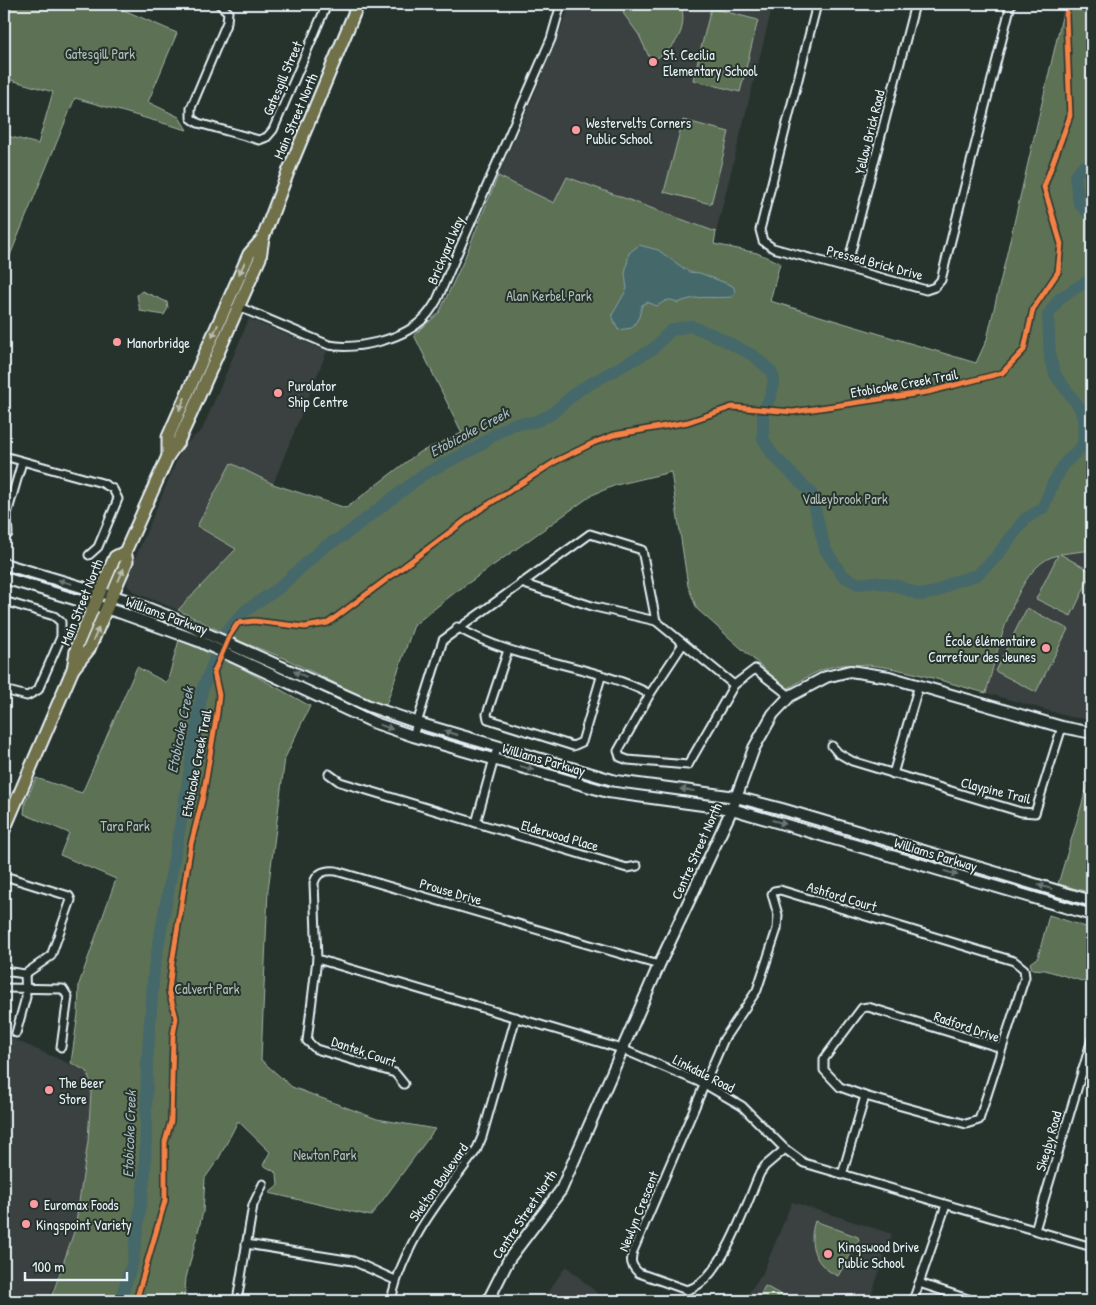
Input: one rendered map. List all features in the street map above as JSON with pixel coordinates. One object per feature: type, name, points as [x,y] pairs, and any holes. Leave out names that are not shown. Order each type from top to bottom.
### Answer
[{"type":"main road","name":"Main Street North","points":[[73,669],[89,649],[127,561],[125,552],[168,456],[178,442],[260,258],[263,238],[288,172],[359,5]]},
{"type":"main road","name":"Main Street North","points":[[168,456],[168,437],[248,254],[263,238]]},
{"type":"main road","name":"Main Street North","points":[[4,830],[73,669],[77,645],[115,556],[125,552]]},
{"type":"main road","name":"Williams Parkway","points":[[4,564],[112,596],[236,652],[369,706],[497,748],[616,781],[736,797],[1092,901]]},
{"type":"main road","name":"Williams Parkway","points":[[4,578],[203,637]]},
{"type":"main road","name":"Williams Parkway","points":[[236,652],[375,723],[413,736],[608,792],[732,809],[1092,915]]},
{"type":"main road","name":"Centre Street North","points":[[488,1301],[509,1259],[561,1190],[659,965],[732,809],[761,736],[773,714],[790,696],[818,680],[850,671],[881,675],[1062,727],[1092,733]]},
{"type":"street","name":"Gatesgill Street","points":[[219,4],[228,12],[227,22],[191,108],[191,118],[198,123],[259,140],[267,137],[273,130],[327,4]]},
{"type":"street","name":"Brickyard Way","points":[[238,307],[329,345],[342,348],[354,348],[375,342],[420,322],[437,300],[551,38],[561,4]]},
{"type":"street","name":"Pressed Brick Drive","points":[[817,4],[760,230],[763,241],[773,248],[926,290],[935,287],[941,280],[1011,4]]},
{"type":"street","name":"Yellow Brick Road","points":[[847,267],[915,4]]},
{"type":"street","points":[[4,456],[102,483],[113,489],[118,499],[98,547],[89,555]]},
{"type":"street","points":[[8,534],[6,514],[22,462]]},
{"type":"street","points":[[413,736],[443,640],[457,628],[590,534],[642,550],[656,621]]},
{"type":"street","points":[[521,583],[595,607],[656,621],[734,685]]},
{"type":"street","points":[[4,601],[54,616],[61,622],[61,637],[38,690],[27,696],[4,690]]},
{"type":"street","points":[[457,628],[474,638],[508,650],[628,683],[650,694]]},
{"type":"street","points":[[683,644],[650,694],[618,751],[620,757],[628,760],[688,765],[734,685],[755,669],[790,696]]},
{"type":"street","points":[[508,650],[487,714],[488,719],[570,745],[582,742],[601,677]]},
{"type":"street","points":[[892,774],[919,685]]},
{"type":"street","name":"Claypine Trail","points":[[832,746],[838,753],[852,761],[1021,812],[1035,812],[1062,727]]},
{"type":"street","points":[[476,823],[497,748]]},
{"type":"street","name":"Elderwood Place","points":[[329,774],[340,782],[476,823],[627,868],[637,866]]},
{"type":"street","name":"Prouse Drive","points":[[317,959],[314,883],[316,877],[321,872],[329,870],[659,965]]},
{"type":"street","points":[[4,880],[11,878],[69,896],[71,900],[51,956],[25,974],[4,971]]},
{"type":"street","name":"Ashford Court","points":[[706,1085],[724,1039],[757,990],[777,929],[778,915],[772,894],[780,890],[1019,964],[1024,969],[1025,977],[1001,1048]]},
{"type":"street","name":"Linkdale Road","points":[[317,959],[622,1049],[706,1085],[742,1106],[798,1160],[842,1175],[1092,1247]]},
{"type":"street","name":"Dantek Court","points":[[317,959],[308,1041],[316,1049],[395,1073],[404,1084]]},
{"type":"street","points":[[16,1033],[26,997],[25,974]]},
{"type":"street","points":[[4,988],[63,989],[66,992],[68,997],[61,1047]]},
{"type":"street","name":"Radford Drive","points":[[868,1007],[1001,1048],[983,1111],[979,1120],[973,1123],[966,1124],[865,1096],[840,1087],[827,1076],[822,1066],[824,1059],[862,1008],[868,1007]]},
{"type":"street","name":"Skelton Boulevard","points":[[391,1301],[396,1280],[422,1223],[476,1151],[482,1137],[516,1017]]},
{"type":"street","name":"Skegby Road","points":[[1034,1230],[1092,1039]]},
{"type":"street","points":[[1082,1071],[1092,1074]]},
{"type":"street","name":"Newlyn Crescent","points":[[706,1085],[633,1251],[631,1260],[633,1268],[639,1273],[687,1290],[703,1283],[722,1258],[760,1173],[765,1166],[785,1149]]},
{"type":"street","points":[[842,1175],[865,1096]]},
{"type":"street","points":[[237,1301],[253,1205],[263,1184]]},
{"type":"street","points":[[913,1301],[946,1205]]},
{"type":"street","points":[[246,1244],[353,1261],[396,1280]]},
{"type":"street","points":[[919,1283],[974,1301]]},
{"type":"shaded area","name":"St. Cecilia Elementary School","points":[[568,4],[773,4],[716,232],[567,177],[554,203],[498,176],[537,88],[566,15]]},
{"type":"shaded area","points":[[249,319],[327,351],[273,484],[231,463],[197,526],[236,549],[178,610],[134,592],[128,586],[127,577],[183,446],[202,430]]},
{"type":"shaded area","name":"École élémentaire Carrefour des Jeunes","points":[[1092,550],[1092,720],[1071,717],[986,693],[1013,603],[1038,565],[1055,555]]},
{"type":"shaded area","points":[[4,1035],[88,1072],[91,1092],[88,1141],[75,1229],[48,1301],[4,1301]]},
{"type":"shaded area","name":"Kingswood Drive Public School","points":[[792,1202],[892,1234],[871,1296],[883,1301],[742,1301],[762,1275]]},
{"type":"shaded area","points":[[566,1266],[606,1301],[542,1301]]},
{"type":"green space","name":"Gatesgill Park","points":[[13,4],[110,4],[177,33],[148,102],[179,117],[187,130],[75,98],[4,270],[4,135],[38,144],[53,92],[4,78],[4,30]]},
{"type":"green space","points":[[681,4],[683,23],[678,39],[667,51],[651,61],[639,35],[623,13],[627,5]]},
{"type":"green space","name":"Valleybrook Park","points":[[1065,4],[1092,4],[1092,550],[1060,554],[1092,572],[1071,616],[1036,599],[1058,555],[1043,562],[1030,575],[1019,593],[1002,635],[986,693],[896,669],[860,665],[843,665],[828,668],[787,689],[697,609],[688,586],[671,472],[616,485],[592,495],[453,594],[414,625],[385,708],[284,658],[242,642],[178,610],[236,549],[197,526],[231,463],[273,484],[346,508],[418,453],[462,433],[414,335],[439,313],[463,262],[498,176],[554,203],[567,177],[716,232],[714,244],[757,253],[780,263],[770,301],[976,363],[987,339]]},
{"type":"green space","points":[[711,8],[758,20],[740,92],[693,80]]},
{"type":"green space","points":[[683,120],[729,132],[711,204],[664,192]]},
{"type":"green space","points":[[142,291],[167,302],[168,308],[164,315],[140,311],[137,295]]},
{"type":"green space","points":[[1027,608],[1068,629],[1036,692],[995,671]]},
{"type":"green space","points":[[179,640],[238,666],[310,706],[285,758],[268,890],[261,1060],[292,1087],[377,1119],[435,1129],[371,1216],[269,1193],[278,1186],[277,1173],[263,1165],[270,1152],[238,1121],[219,1158],[205,1178],[203,1212],[186,1278],[184,1301],[50,1301],[75,1229],[88,1141],[91,1092],[88,1072],[71,1063],[78,1014],[79,984],[116,879],[60,855],[69,833],[24,814],[25,803],[36,778],[82,793],[137,667],[167,683]]},
{"type":"green space","points":[[1092,770],[1092,893],[1058,884]]},
{"type":"green space","points":[[1049,915],[1092,929],[1092,984],[1045,970],[1032,969],[1030,963],[1038,957]]},
{"type":"green space","points":[[815,1221],[858,1237],[859,1240],[838,1276],[824,1267],[815,1254],[812,1238]]},
{"type":"green space","points":[[765,1286],[791,1300],[757,1301]]},
{"type":"water","points":[[639,245],[658,250],[689,272],[700,273],[733,286],[735,291],[732,297],[698,298],[678,303],[670,300],[657,306],[647,302],[642,305],[639,317],[632,328],[618,330],[612,315],[627,289],[625,274],[629,253]]},
{"type":"waterway","name":"Etobicoke Creek","points":[[1092,163],[1081,168],[1075,176],[1079,203],[1092,217]]},
{"type":"waterway","name":"Etobicoke Creek","points":[[120,1301],[133,1261],[145,1173],[147,1064],[154,969],[187,788],[202,690],[226,632],[245,611],[279,588],[325,546],[345,535],[424,474],[476,448],[495,434],[514,424],[534,422],[550,415],[579,390],[653,349],[670,331],[691,326],[716,336],[754,356],[771,371],[774,380],[771,395],[763,413],[763,438],[772,454],[811,493],[825,549],[842,575],[858,584],[875,582],[898,586],[920,595],[936,592],[953,582],[977,575],[996,557],[1025,519],[1043,508],[1053,483],[1065,463],[1083,445],[1084,423],[1080,408],[1056,376],[1050,359],[1048,315],[1060,298],[1092,278]]},
{"type":"cycle path","name":"Etobicoke Creek Trail","points":[[136,1301],[165,1201],[165,1142],[171,1121],[173,1036],[176,1018],[169,991],[191,844],[203,797],[217,713],[219,695],[214,672],[230,635],[238,623],[254,621],[305,627],[328,623],[478,511],[556,461],[614,435],[688,422],[732,407],[793,412],[928,392],[1002,373],[1024,350],[1033,309],[1058,272],[1061,244],[1044,187],[1070,116],[1066,15],[1068,4]]},
{"type":"place","name":"St. Cecilia Elementary School","points":[[653,62]]},
{"type":"place","name":"Westervelts Corners Public School","points":[[576,130]]},
{"type":"place","name":"Manorbridge","points":[[117,342]]},
{"type":"place","name":"Purolator Ship Centre","points":[[278,393]]},
{"type":"place","name":"École élémentaire Carrefour des Jeunes","points":[[1046,648]]},
{"type":"place","name":"The Beer Store","points":[[49,1090]]},
{"type":"place","name":"Euromax Foods","points":[[34,1204]]},
{"type":"place","name":"Kingspoint Variety","points":[[26,1224]]},
{"type":"place","name":"Kingswood Drive Public School","points":[[828,1254]]},
{"type":"park label","name":"Alan Kerbel Park","points":[[549,295]]},
{"type":"park label","name":"Tara Park","points":[[125,825]]},
{"type":"park label","name":"Calvert Park","points":[[207,988]]},
{"type":"park label","name":"Newton Park","points":[[325,1154]]}]
